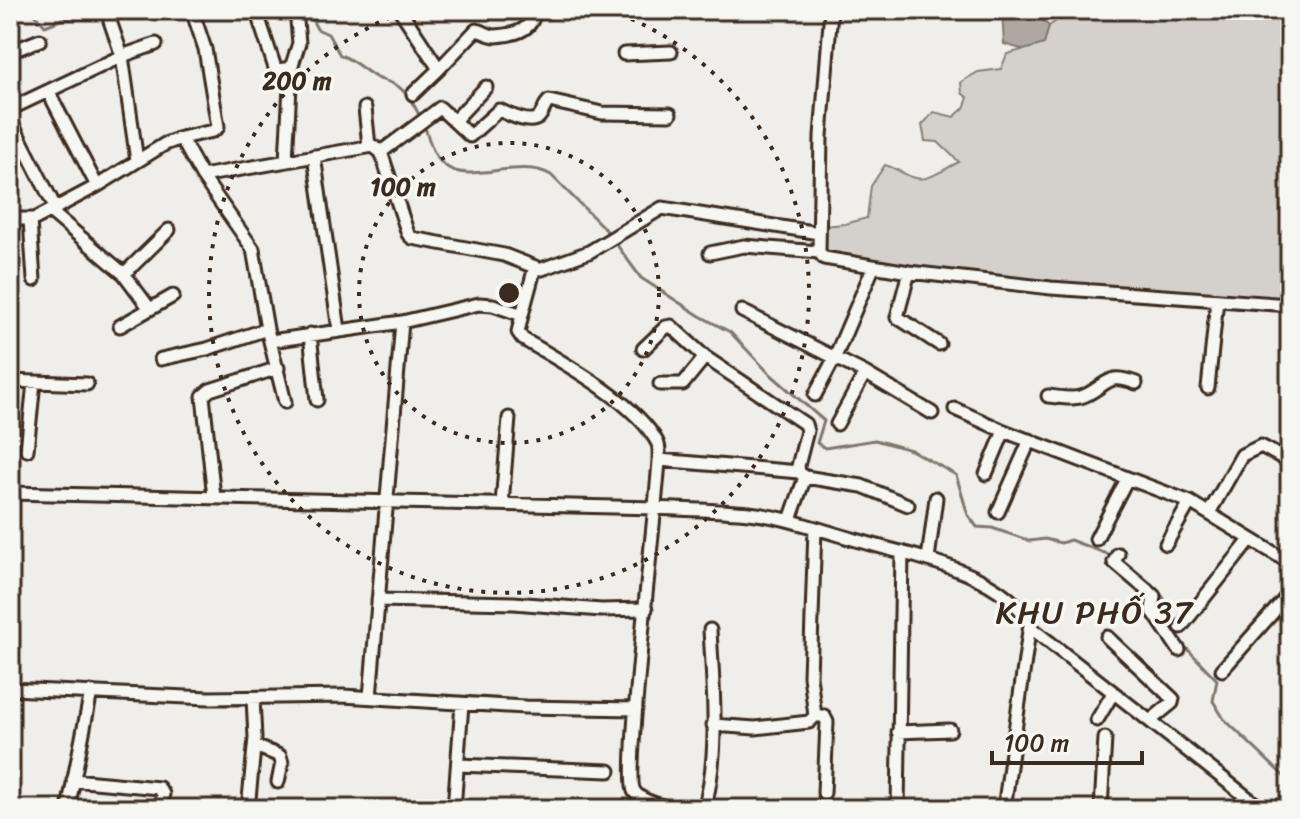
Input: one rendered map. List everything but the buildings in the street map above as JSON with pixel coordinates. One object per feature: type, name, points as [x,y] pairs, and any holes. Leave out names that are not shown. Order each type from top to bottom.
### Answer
[{"type":"street","points":[[120,10],[114,12],[110,21],[122,56],[137,161]]},
{"type":"street","points":[[10,213],[18,219],[30,220],[53,211],[165,144],[218,127],[205,49],[192,10]]},
{"type":"street","points":[[286,160],[291,68],[299,43],[296,10]]},
{"type":"street","points":[[400,10],[439,69]]},
{"type":"street","points":[[413,94],[476,30],[496,36],[526,29],[533,21],[533,11],[557,10]]},
{"type":"street","points":[[831,10],[821,136],[819,252],[824,258],[873,268],[1051,288],[1290,305]]},
{"type":"street","points":[[257,13],[275,68],[291,68]]},
{"type":"street","points":[[10,52],[40,40]]},
{"type":"street","points":[[10,109],[122,56],[156,44]]},
{"type":"street","points":[[624,54],[671,52]]},
{"type":"street","points":[[454,121],[486,87]]},
{"type":"street","points":[[48,91],[97,186]]},
{"type":"street","points":[[381,152],[440,108],[470,136],[499,110],[511,116],[532,119],[539,117],[549,101],[589,111],[670,114]]},
{"type":"street","points":[[365,108],[369,146]]},
{"type":"street","points":[[10,119],[53,211],[124,274],[150,309]]},
{"type":"street","points":[[181,138],[202,176],[253,249],[285,402]]},
{"type":"street","points":[[202,176],[373,146],[381,152],[408,234],[412,238],[489,252],[535,267],[518,332],[625,406],[643,422],[659,445],[631,783],[639,803],[673,809]]},
{"type":"street","points":[[314,156],[339,330]]},
{"type":"street","points":[[542,269],[613,239],[662,208],[819,233]]},
{"type":"street","points":[[30,220],[34,280]]},
{"type":"street","points":[[124,274],[169,230]]},
{"type":"street","points":[[710,253],[744,246],[819,252]]},
{"type":"street","points":[[815,395],[835,357],[873,268]]},
{"type":"street","points":[[909,272],[897,317],[939,344]]},
{"type":"street","points":[[120,326],[173,296]]},
{"type":"street","points":[[1208,388],[1217,300]]},
{"type":"street","points":[[161,359],[269,335],[310,334],[402,322],[479,304],[493,305],[522,315]]},
{"type":"street","points":[[742,311],[865,373],[932,413]]},
{"type":"street","points":[[370,697],[402,322]]},
{"type":"street","points":[[643,349],[666,327],[671,326],[705,357],[805,424],[807,431],[798,458],[802,474],[790,520]]},
{"type":"street","points":[[310,334],[317,400]]},
{"type":"street","points":[[660,384],[683,384],[705,357]]},
{"type":"street","points":[[214,497],[203,396],[210,390],[278,368]]},
{"type":"street","points":[[837,424],[865,373]]},
{"type":"street","points":[[1048,396],[1070,398],[1087,395],[1101,383],[1115,377],[1136,383]]},
{"type":"street","points":[[10,381],[87,384]]},
{"type":"street","points":[[27,450],[34,382]]},
{"type":"street","points":[[955,409],[1004,431],[1190,502],[1290,563]]},
{"type":"street","points":[[502,504],[509,418]]},
{"type":"street","points":[[986,474],[1004,431]]},
{"type":"street","points":[[998,512],[1030,440]]},
{"type":"street","points":[[1209,513],[1242,455],[1251,449],[1261,446],[1290,462]]},
{"type":"street","points":[[659,460],[802,474],[862,486],[908,505]]},
{"type":"street","points":[[1096,539],[1127,479]]},
{"type":"street","points":[[10,493],[656,508],[748,513],[790,520],[928,559],[976,577],[999,592],[1026,616],[1030,627],[1004,809]]},
{"type":"street","points":[[928,559],[936,498]]},
{"type":"street","points":[[1166,544],[1190,502]]},
{"type":"street","points":[[815,528],[810,676],[815,716]]},
{"type":"street","points":[[1181,627],[1250,540]]},
{"type":"street","points":[[898,809],[902,552]]},
{"type":"street","points":[[1116,558],[1154,596],[1152,610],[1179,650]]},
{"type":"street","points":[[1222,670],[1290,593]]},
{"type":"street","points":[[378,600],[514,603],[601,610],[646,609]]},
{"type":"street","points":[[1030,627],[1262,809]]},
{"type":"street","points":[[704,809],[711,776],[713,725],[710,630]]},
{"type":"street","points":[[1107,637],[1173,699],[1151,720]]},
{"type":"street","points":[[10,689],[164,697],[370,697],[462,704],[636,709]]},
{"type":"street","points":[[68,809],[91,692]]},
{"type":"street","points":[[1097,720],[1113,693]]},
{"type":"street","points":[[248,809],[255,746],[253,698]]},
{"type":"street","points":[[454,809],[462,704]]},
{"type":"street","points":[[713,725],[755,728],[809,722],[815,716],[824,716],[827,722],[824,793]]},
{"type":"street","points":[[898,732],[950,730]]},
{"type":"street","points":[[1101,809],[1105,738]]},
{"type":"street","points":[[255,746],[277,753],[281,758],[278,782]]},
{"type":"street","points":[[458,765],[609,771]]},
{"type":"street","points":[[73,780],[159,788],[163,794],[160,809]]},
{"type":"shaded area","points":[[1002,10],[1039,10],[1038,16],[1049,26],[1044,44],[1024,50],[1004,44]]},
{"type":"shaded area","points":[[1063,10],[1290,10],[1290,302],[998,278],[823,254],[823,226],[867,218],[871,186],[885,165],[921,179],[959,162],[938,142],[925,141],[922,125],[934,112],[954,117],[964,108],[968,98],[962,93],[961,82],[978,72],[1001,69],[1007,54],[1044,44],[1049,26],[1063,16]]},
{"type":"waterway","points":[[10,16],[32,11],[45,26],[63,19],[85,18],[93,10]]},
{"type":"waterway","points":[[307,10],[317,29],[328,34],[340,55],[403,91],[424,125],[435,154],[447,167],[469,173],[525,169],[551,175],[606,230],[641,278],[730,332],[768,372],[824,421],[817,443],[825,448],[875,440],[911,450],[956,475],[968,515],[977,527],[992,528],[1030,541],[1045,539],[1061,543],[1070,540],[1113,556]]},
{"type":"waterway","points":[[1119,559],[1139,573],[1165,600],[1168,625]]},
{"type":"waterway","points":[[1177,638],[1217,680],[1213,701],[1224,719],[1290,782]]},
{"type":"district","name":"KHU PHỐ 37","points":[[1095,612]]}]
